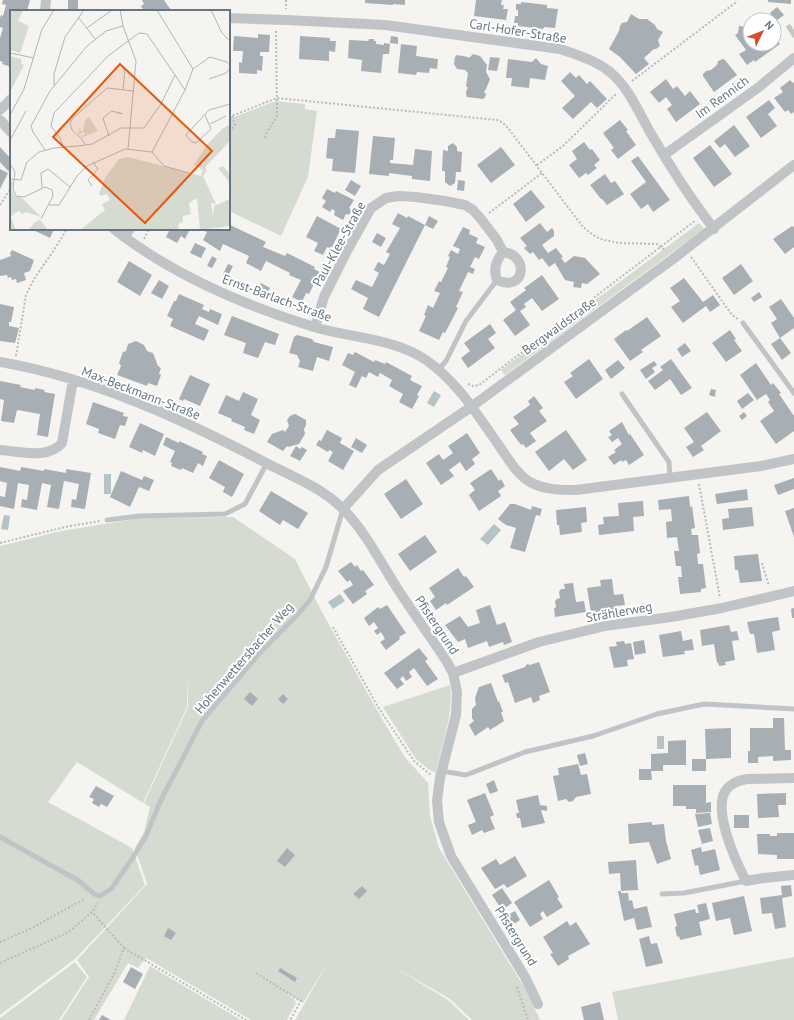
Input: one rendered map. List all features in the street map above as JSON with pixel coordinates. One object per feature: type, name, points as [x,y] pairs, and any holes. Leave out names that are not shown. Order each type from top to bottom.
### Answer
[{"type":"street","name":"Carl-Hofer-Straße","points":[[230,18],[385,25],[560,49],[586,58],[609,72],[624,87],[664,155],[703,215],[714,228]]},
{"type":"street","name":"Im Rennich","points":[[664,155],[759,87],[794,58]]},
{"type":"street","points":[[0,110],[10,100]]},
{"type":"street","points":[[0,120],[10,131]]},
{"type":"street","name":"Bergwaldstraße","points":[[343,509],[378,470],[471,407],[686,250],[794,165]]},
{"type":"street","name":"Paul-Klee-Straße","points":[[315,327],[324,297],[360,227],[371,208],[386,198],[398,196],[445,201],[465,205],[473,210],[481,218],[497,240],[503,252],[509,253],[519,262],[521,272],[518,279],[508,284],[497,280]]},
{"type":"street","name":"Ernst-Barlach-Straße","points":[[117,230],[127,233],[175,270],[213,289],[269,312],[315,327],[402,348],[425,359],[439,369],[463,395],[516,470],[531,483],[542,488],[554,490],[576,490],[761,466],[794,459]]},
{"type":"street","points":[[497,280],[494,271],[495,266],[503,252]]},
{"type":"street","name":"Max-Beckmann-Straße","points":[[0,362],[73,380],[143,405],[219,438],[324,493],[343,509]]},
{"type":"street","points":[[0,450],[43,454],[59,448],[62,444],[73,380]]},
{"type":"street","name":"Pfistergrund","points":[[343,509],[360,530],[453,673],[457,692],[456,715],[440,775],[437,801],[439,822],[451,856],[525,976],[538,1004]]},
{"type":"street","name":"Strählerweg","points":[[453,673],[539,642],[597,628],[715,609],[794,591]]},
{"type":"street","points":[[794,778],[747,779],[733,784],[727,788],[722,804],[731,850],[746,881],[794,875]]},
{"type":"lane","points":[[789,27],[794,34]]},
{"type":"lane","points":[[439,369],[446,360],[466,321],[497,280]]},
{"type":"lane","points":[[743,323],[794,393]]},
{"type":"lane","points":[[622,394],[669,462],[670,478]]},
{"type":"lane","points":[[107,520],[140,516],[224,514],[244,504],[267,463]]},
{"type":"lane","name":"Hohenwettersbacher Weg","points":[[97,895],[111,889],[146,836],[160,802],[202,721],[258,655],[310,600],[326,567],[343,509]]},
{"type":"lane","points":[[440,775],[466,775],[525,752],[593,736],[658,714],[704,704],[794,709]]},
{"type":"lane","points":[[0,837],[79,881],[97,895]]},
{"type":"lane","points":[[662,894],[684,893],[746,881]]},
{"type":"path","points":[[286,0],[286,6]]},
{"type":"path","points":[[537,165],[563,146],[624,87],[735,3],[736,0]]},
{"type":"path","points":[[265,138],[268,128],[276,119],[277,115],[278,98],[276,36]]},
{"type":"path","points":[[230,131],[235,125],[232,116],[278,98],[497,120],[508,128],[583,227],[596,237],[619,243],[657,244],[662,246],[673,259]]},
{"type":"path","points":[[481,218],[542,173]]},
{"type":"path","points":[[0,205],[10,190]]},
{"type":"path","points":[[473,386],[479,385],[703,215]]},
{"type":"path","points":[[14,365],[26,295],[34,278],[66,230]]},
{"type":"path","points":[[686,250],[732,315],[743,323]]},
{"type":"path","points":[[697,475],[720,599]]},
{"type":"path","points":[[0,543],[65,527],[107,520]]},
{"type":"path","points":[[762,563],[772,597]]},
{"type":"path","points":[[333,627],[378,707],[414,761],[429,774],[440,775]]},
{"type":"path","points":[[0,942],[32,928],[97,895]]},
{"type":"path","points":[[0,962],[69,932],[92,912],[124,948],[246,1020]]},
{"type":"path","points":[[89,1020],[114,974],[124,948]]},
{"type":"path","points":[[256,973],[301,1001],[290,1020]]},
{"type":"shaded area","points":[[276,101],[305,104],[305,109],[317,111],[308,177],[281,236],[230,211],[230,119]]},
{"type":"shaded area","points":[[699,223],[704,229],[505,375],[501,370]]},
{"type":"shaded area","points":[[434,391],[441,395],[434,407],[427,403]]},
{"type":"shaded area","points":[[104,474],[111,474],[111,494],[104,494]]},
{"type":"shaded area","points":[[4,515],[10,516],[8,530],[1,529]]},
{"type":"shaded area","points":[[233,517],[295,559],[322,612],[404,756],[428,783],[430,816],[439,848],[527,992],[540,1020],[472,1020],[450,999],[389,964],[448,1000],[469,1020],[295,1020],[329,961],[303,1003],[286,993],[294,999],[296,1003],[287,1020],[251,1020],[146,958],[138,968],[128,963],[94,1020],[61,1020],[89,977],[77,960],[147,884],[135,848],[144,832],[150,807],[144,803],[188,707],[187,674],[187,707],[143,803],[77,762],[48,802],[132,848],[145,885],[75,959],[0,1015],[0,546],[61,531],[142,518]]},
{"type":"shaded area","points":[[494,524],[501,530],[488,545],[480,539]]},
{"type":"shaded area","points":[[340,594],[345,601],[333,609],[328,602]]},
{"type":"shaded area","points":[[450,685],[451,696],[449,718],[436,773],[428,769],[415,758],[383,707]]},
{"type":"shaded area","points":[[657,736],[664,736],[664,749],[657,749]]},
{"type":"shaded area","points":[[794,957],[794,1020],[618,1020],[612,992]]},
{"type":"shaded area","points":[[75,962],[87,977],[59,1020],[0,1020],[0,1018]]},
{"type":"shaded area","points":[[150,966],[241,1020],[124,1020]]},
{"type":"building","points":[[3,0],[30,0],[27,10],[10,10],[10,67],[2,64],[3,62],[0,61],[0,38],[3,28],[0,27],[0,18],[1,15],[3,16],[6,5],[2,4]]},
{"type":"building","points":[[68,0],[78,0],[78,10],[68,10]]},
{"type":"building","points":[[142,0],[164,0],[171,10],[143,10],[141,6],[144,4]]},
{"type":"building","points":[[365,0],[405,0],[405,5],[365,3]]},
{"type":"building","points":[[476,0],[502,0],[501,5],[504,5],[503,9],[508,9],[506,20],[474,16]]},
{"type":"building","points":[[768,0],[791,0],[791,4],[768,2]]},
{"type":"building","points":[[521,2],[547,5],[547,8],[558,9],[555,28],[544,27],[543,29],[518,26],[518,23],[514,23],[515,16],[518,16],[516,4],[521,4]]},
{"type":"building","points":[[777,7],[781,12],[771,12]]},
{"type":"building","points":[[631,14],[639,19],[647,19],[655,25],[657,29],[663,32],[658,40],[660,46],[644,58],[649,64],[636,74],[620,57],[609,49],[619,31],[620,26],[622,23],[627,22]]},
{"type":"building","points":[[739,26],[742,26],[742,45],[735,35],[738,33]]},
{"type":"building","points":[[258,34],[270,35],[269,52],[260,52],[260,56],[263,56],[262,71],[257,70],[257,74],[239,73],[239,62],[242,63],[243,51],[233,51],[234,36],[258,38]]},
{"type":"building","points":[[300,36],[330,38],[330,41],[336,41],[335,52],[329,51],[329,61],[299,59]]},
{"type":"building","points":[[391,36],[398,37],[398,44],[390,43]]},
{"type":"building","points":[[369,39],[374,39],[376,44],[390,44],[389,54],[383,54],[381,73],[361,71],[362,60],[348,58],[349,40],[368,41]]},
{"type":"building","points":[[401,44],[417,46],[416,56],[438,59],[437,69],[430,68],[429,73],[417,72],[416,75],[398,73]]},
{"type":"building","points":[[742,52],[769,52],[755,62],[754,60],[747,65],[739,54]]},
{"type":"building","points":[[473,54],[480,56],[487,65],[486,72],[490,79],[484,92],[486,94],[483,99],[467,97],[466,91],[468,88],[466,86],[468,73],[465,70],[457,69],[454,64],[455,57],[457,55],[469,58]]},
{"type":"building","points":[[490,57],[500,58],[497,71],[488,70]]},
{"type":"building","points":[[536,58],[541,64],[548,66],[545,80],[530,78],[529,88],[511,86],[512,78],[506,78],[508,59],[532,62]]},
{"type":"building","points":[[723,59],[737,75],[714,92],[703,74],[706,71],[711,70],[717,65],[718,61]]},
{"type":"building","points":[[570,72],[576,78],[579,75],[587,84],[590,81],[607,99],[597,108],[591,102],[573,119],[562,108],[575,96],[561,81]]},
{"type":"building","points":[[666,79],[673,89],[677,86],[685,96],[690,91],[700,104],[676,122],[667,109],[672,105],[666,97],[659,103],[650,92]]},
{"type":"building","points":[[790,80],[793,83],[794,82],[794,112],[791,114],[788,110],[785,112],[774,98],[783,92],[780,88]]},
{"type":"building","points":[[769,100],[775,108],[768,114],[777,126],[761,138],[746,117]]},
{"type":"building","points":[[620,120],[628,130],[626,131],[636,145],[618,159],[611,150],[614,148],[603,133]]},
{"type":"building","points":[[734,125],[750,146],[735,157],[725,144],[720,148],[714,141]]},
{"type":"building","points":[[336,129],[359,131],[355,173],[332,171],[333,159],[326,158],[328,138],[335,138]]},
{"type":"building","points":[[373,136],[395,138],[393,160],[390,160],[390,163],[413,165],[415,149],[432,151],[430,181],[412,179],[412,176],[389,173],[389,176],[369,174]]},
{"type":"building","points":[[584,142],[590,150],[592,149],[600,160],[594,165],[597,168],[588,175],[586,173],[579,178],[569,165],[577,159],[572,151]]},
{"type":"building","points":[[453,143],[457,147],[457,151],[462,152],[461,172],[456,172],[455,183],[450,186],[445,182],[445,171],[442,171],[443,150],[448,151],[448,146]]},
{"type":"building","points":[[710,145],[732,174],[714,187],[693,158]]},
{"type":"building","points":[[0,147],[10,158],[10,170],[8,171],[0,162]]},
{"type":"building","points":[[501,147],[515,165],[491,183],[477,165]]},
{"type":"building","points":[[638,156],[670,200],[653,212],[648,204],[641,209],[630,194],[646,182],[631,161]]},
{"type":"building","points":[[0,169],[8,173],[0,189]]},
{"type":"building","points":[[605,174],[611,183],[615,181],[624,194],[607,205],[590,185]]},
{"type":"building","points":[[351,180],[361,186],[355,196],[345,190]]},
{"type":"building","points":[[458,180],[465,181],[464,191],[457,190]]},
{"type":"building","points":[[327,189],[335,193],[336,191],[354,200],[349,208],[352,210],[349,215],[346,214],[343,220],[334,215],[335,211],[332,209],[330,212],[322,207],[326,201],[322,198]]},
{"type":"building","points":[[531,190],[545,207],[526,222],[513,204]]},
{"type":"building","points":[[398,213],[407,218],[408,216],[425,225],[379,317],[363,309],[368,298],[351,289],[356,280],[372,287],[379,273],[374,270],[378,262],[384,265],[390,254],[386,252],[400,228],[392,224]]},
{"type":"building","points":[[317,216],[341,229],[331,249],[327,247],[323,255],[314,251],[318,243],[306,237]]},
{"type":"building","points":[[429,216],[438,221],[433,229],[425,225]]},
{"type":"building","points":[[540,223],[547,232],[552,228],[554,231],[554,236],[542,245],[548,253],[556,248],[563,257],[561,258],[565,263],[574,256],[585,258],[600,274],[587,284],[582,283],[581,288],[573,287],[574,282],[565,280],[555,263],[549,267],[542,258],[539,260],[533,252],[530,254],[524,248],[527,246],[520,238]]},
{"type":"building","points":[[230,225],[266,242],[263,247],[285,256],[287,253],[315,267],[314,269],[320,272],[309,294],[306,293],[302,302],[292,297],[301,280],[289,275],[290,273],[266,261],[261,271],[246,263],[249,256],[223,244],[220,251],[203,240],[207,232],[203,230],[230,230]]},
{"type":"building","points":[[794,226],[794,247],[785,254],[773,239]]},
{"type":"building","points":[[463,227],[470,230],[469,234],[478,238],[476,243],[485,247],[479,259],[475,257],[470,267],[475,269],[473,274],[468,272],[459,291],[463,292],[456,307],[458,308],[445,333],[443,332],[439,340],[419,331],[426,316],[424,315],[428,305],[433,308],[440,293],[434,291],[439,281],[441,282],[448,268],[446,267],[451,250],[458,254],[460,249],[453,246]]},
{"type":"building","points":[[33,230],[54,230],[50,238]]},
{"type":"building","points":[[170,230],[190,230],[185,239],[181,236],[177,243],[166,237]]},
{"type":"building","points":[[377,233],[386,238],[381,247],[372,242]]},
{"type":"building","points":[[195,243],[206,248],[201,258],[190,253]]},
{"type":"building","points":[[12,250],[34,260],[30,271],[24,273],[26,280],[17,283],[16,279],[12,280],[11,277],[8,278],[7,275],[0,276],[0,260],[11,256],[10,253]]},
{"type":"building","points":[[212,256],[217,259],[212,268],[207,266]]},
{"type":"building","points":[[129,261],[152,275],[140,296],[117,282]]},
{"type":"building","points":[[228,264],[233,266],[228,276],[223,274]]},
{"type":"building","points":[[741,264],[753,281],[734,295],[722,278]]},
{"type":"building","points":[[542,275],[559,299],[542,311],[532,298],[524,304],[526,307],[520,311],[530,325],[515,336],[503,320],[516,310],[510,302],[526,290],[524,288]]},
{"type":"building","points":[[684,278],[703,302],[713,295],[720,305],[710,312],[706,306],[683,323],[671,307],[680,301],[670,288]]},
{"type":"building","points":[[159,280],[169,286],[162,299],[151,293]]},
{"type":"building","points":[[261,283],[270,288],[266,297],[256,292]]},
{"type":"building","points":[[759,292],[762,297],[754,302],[751,298]]},
{"type":"building","points":[[179,294],[204,305],[202,309],[209,312],[210,309],[222,314],[218,325],[199,316],[195,324],[209,330],[204,341],[170,326],[173,319],[167,316]]},
{"type":"building","points":[[781,299],[794,318],[794,328],[780,338],[771,323],[777,319],[769,307]]},
{"type":"building","points":[[0,304],[14,307],[9,326],[19,328],[15,343],[0,341]]},
{"type":"building","points":[[232,316],[279,334],[275,345],[265,342],[258,358],[243,353],[246,343],[224,335]]},
{"type":"building","points":[[647,317],[661,336],[641,350],[643,352],[630,361],[614,339]]},
{"type":"building","points":[[490,324],[496,333],[488,339],[495,348],[468,368],[461,358],[470,351],[464,343]]},
{"type":"building","points":[[730,330],[736,339],[734,340],[742,351],[726,362],[712,343]]},
{"type":"building","points":[[297,335],[312,339],[314,342],[333,347],[329,361],[317,357],[313,371],[298,367],[300,361],[297,355],[289,353],[294,337]]},
{"type":"building","points":[[780,338],[791,353],[782,360],[771,344]]},
{"type":"building","points":[[136,341],[144,345],[147,351],[153,353],[158,366],[161,368],[159,374],[161,375],[157,386],[148,383],[147,386],[117,375],[121,366],[119,363],[123,352],[126,351],[128,344]]},
{"type":"building","points":[[685,343],[691,351],[682,357],[677,349]]},
{"type":"building","points":[[355,352],[374,362],[375,360],[385,364],[386,362],[412,376],[410,380],[422,386],[417,395],[419,396],[412,409],[399,402],[403,394],[389,386],[392,380],[380,373],[378,377],[369,372],[366,378],[362,376],[356,388],[349,385],[355,372],[342,365],[348,353],[353,355]]},
{"type":"building","points":[[589,359],[603,379],[576,399],[564,382],[573,376],[570,373]]},
{"type":"building","points":[[671,359],[692,388],[681,395],[670,379],[655,390],[648,381],[663,370],[660,367]]},
{"type":"building","points":[[618,360],[625,368],[611,379],[605,370]]},
{"type":"building","points":[[654,361],[657,365],[652,368],[655,372],[646,379],[640,370]]},
{"type":"building","points":[[756,363],[771,385],[773,383],[781,393],[779,394],[794,416],[794,431],[776,444],[760,421],[774,411],[768,402],[770,400],[766,394],[757,400],[740,375]]},
{"type":"building","points":[[190,375],[210,384],[200,406],[184,399],[183,401],[179,399]]},
{"type":"building","points":[[0,381],[21,385],[20,387],[35,390],[35,388],[45,390],[44,392],[55,394],[48,437],[37,435],[40,414],[17,410],[14,423],[1,421],[4,400],[0,399]]},
{"type":"building","points":[[711,389],[716,390],[715,397],[709,395]]},
{"type":"building","points":[[243,392],[258,399],[251,415],[260,420],[254,434],[244,430],[245,427],[231,421],[232,419],[218,413],[226,395],[239,401]]},
{"type":"building","points":[[748,393],[754,400],[742,409],[737,401]]},
{"type":"building","points":[[534,396],[543,408],[539,411],[547,421],[530,433],[536,441],[526,448],[523,444],[521,445],[510,430],[519,424],[513,417],[530,405],[528,401]]},
{"type":"building","points":[[93,402],[124,413],[123,416],[128,417],[125,426],[120,425],[115,439],[98,433],[99,429],[86,424]]},
{"type":"building","points":[[707,412],[721,431],[701,446],[704,450],[693,457],[686,447],[694,442],[684,428]]},
{"type":"building","points":[[744,412],[747,416],[742,420],[739,416]]},
{"type":"building","points":[[295,414],[306,420],[304,429],[305,434],[299,444],[287,446],[283,451],[267,442],[272,434],[283,430],[285,432],[289,426],[287,420],[290,416]]},
{"type":"building","points":[[622,422],[629,435],[630,434],[644,455],[629,465],[626,460],[622,462],[621,460],[614,465],[608,457],[616,452],[614,450],[622,444],[618,438],[612,442],[608,437],[612,435],[609,431]]},
{"type":"building","points":[[140,423],[164,434],[155,456],[143,450],[142,453],[129,447]]},
{"type":"building","points":[[327,430],[342,438],[340,443],[354,451],[343,470],[328,461],[333,452],[329,450],[328,452],[316,445],[319,440],[321,441]]},
{"type":"building","points":[[566,430],[587,460],[573,470],[564,459],[549,471],[535,452]]},
{"type":"building","points":[[467,433],[480,453],[472,459],[475,464],[466,471],[460,462],[449,470],[454,476],[441,485],[426,463],[439,454],[443,460],[453,453],[448,446]]},
{"type":"building","points":[[166,437],[203,452],[202,454],[207,456],[203,466],[198,463],[193,473],[182,468],[181,470],[171,466],[172,463],[170,462],[175,451],[163,445]]},
{"type":"building","points":[[356,438],[367,445],[362,453],[351,447]]},
{"type":"building","points":[[296,446],[300,449],[302,447],[307,450],[300,461],[290,456]]},
{"type":"building","points":[[219,460],[244,474],[232,497],[223,492],[225,487],[209,478]]},
{"type":"building","points":[[0,467],[20,471],[21,467],[66,473],[66,469],[91,473],[85,509],[71,507],[72,499],[76,500],[79,484],[64,481],[59,509],[47,507],[51,485],[42,483],[37,510],[21,507],[22,499],[27,500],[29,485],[18,483],[14,509],[0,506],[0,496],[5,497],[7,483],[0,481]]},
{"type":"building","points":[[491,469],[499,481],[501,479],[505,486],[498,491],[501,496],[479,511],[469,495],[475,490],[470,483]]},
{"type":"building","points":[[121,471],[142,480],[144,476],[154,480],[149,491],[139,487],[130,507],[110,497]]},
{"type":"building","points":[[794,478],[794,489],[778,495],[774,485]]},
{"type":"building","points":[[406,479],[423,504],[401,519],[384,494]]},
{"type":"building","points":[[747,489],[748,500],[717,504],[715,494]]},
{"type":"building","points":[[271,491],[308,513],[298,529],[283,520],[280,525],[259,511]]},
{"type":"building","points":[[689,496],[695,528],[691,529],[692,535],[698,535],[700,553],[697,554],[698,564],[703,564],[706,588],[701,589],[701,592],[680,594],[678,577],[682,577],[681,566],[676,566],[674,551],[679,551],[677,537],[667,538],[666,522],[672,521],[671,509],[659,510],[658,500]]},
{"type":"building","points":[[643,501],[644,516],[633,517],[634,531],[599,535],[598,525],[604,524],[603,517],[619,516],[618,503]]},
{"type":"building","points":[[510,504],[515,504],[531,510],[532,506],[542,509],[540,516],[536,515],[525,552],[510,548],[516,528],[506,525],[498,519]]},
{"type":"building","points":[[586,507],[587,522],[581,523],[582,532],[560,535],[559,525],[557,525],[556,510]]},
{"type":"building","points":[[752,507],[754,526],[723,530],[722,519],[729,518],[728,509]]},
{"type":"building","points":[[794,508],[794,537],[785,511]]},
{"type":"building","points":[[425,535],[437,552],[410,571],[398,554]]},
{"type":"building","points":[[758,554],[762,581],[740,583],[738,570],[735,570],[734,556]]},
{"type":"building","points":[[351,562],[355,567],[357,565],[361,571],[363,570],[374,585],[365,591],[367,594],[353,604],[343,591],[353,585],[350,580],[347,582],[338,571]]},
{"type":"building","points":[[458,568],[464,577],[466,576],[474,587],[447,605],[446,603],[436,610],[430,601],[435,597],[429,588]]},
{"type":"building","points":[[612,579],[614,595],[623,594],[625,605],[616,606],[617,609],[591,613],[587,588],[601,586],[600,580]]},
{"type":"building","points":[[573,583],[576,602],[584,601],[586,612],[555,617],[555,601],[560,598],[559,592],[561,589],[565,589],[564,584]]},
{"type":"building","points":[[387,605],[406,633],[399,637],[400,639],[386,650],[380,642],[385,639],[381,632],[377,635],[374,631],[378,628],[374,622],[369,626],[364,618],[378,607],[380,609]]},
{"type":"building","points":[[490,605],[497,625],[505,622],[512,642],[504,645],[503,642],[489,647],[487,641],[468,648],[465,639],[458,642],[445,625],[460,616],[468,627],[480,623],[476,610]]},
{"type":"building","points":[[794,608],[794,618],[792,618],[791,609]]},
{"type":"building","points":[[778,617],[780,630],[772,632],[775,650],[757,653],[754,634],[750,634],[747,622]]},
{"type":"building","points":[[729,625],[731,632],[737,631],[739,640],[732,641],[735,660],[725,662],[726,665],[719,666],[718,662],[717,663],[714,644],[702,646],[700,630]]},
{"type":"building","points":[[681,631],[683,641],[692,639],[694,650],[684,651],[685,654],[663,657],[659,635]]},
{"type":"building","points":[[644,640],[646,653],[635,655],[633,642]]},
{"type":"building","points":[[624,641],[625,644],[631,643],[634,659],[627,660],[628,666],[614,668],[609,647],[617,646],[616,642]]},
{"type":"building","points":[[419,648],[428,659],[425,661],[438,679],[427,686],[414,668],[409,672],[412,677],[406,681],[403,676],[400,679],[404,684],[397,689],[384,673]]},
{"type":"building","points":[[539,662],[550,692],[539,696],[540,700],[533,703],[531,697],[515,703],[508,682],[505,683],[502,675],[525,667],[527,664],[530,665]]},
{"type":"building","points":[[491,683],[503,712],[501,712],[504,721],[490,730],[488,727],[475,736],[469,725],[474,721],[472,718],[472,709],[476,705],[475,698],[479,687]]},
{"type":"building","points":[[250,692],[258,699],[252,706],[244,699]]},
{"type":"building","points":[[283,694],[288,699],[283,704],[278,699]]},
{"type":"building","points":[[773,718],[784,718],[785,750],[791,750],[791,760],[773,761],[773,756],[758,757],[758,763],[748,763],[748,751],[750,751],[750,728],[773,728]]},
{"type":"building","points":[[731,728],[731,758],[706,759],[705,729]]},
{"type":"building","points":[[686,740],[686,765],[663,765],[663,771],[651,771],[652,780],[639,780],[639,769],[651,769],[651,754],[668,753],[668,741]]},
{"type":"building","points":[[585,753],[588,764],[580,766],[577,755]]},
{"type":"building","points":[[692,759],[706,759],[706,771],[692,771]]},
{"type":"building","points":[[578,764],[581,775],[587,774],[591,794],[576,797],[573,801],[569,802],[566,799],[558,801],[553,776],[559,775],[558,768]]},
{"type":"building","points":[[494,780],[498,791],[490,794],[486,784]]},
{"type":"building","points":[[673,785],[706,785],[706,803],[711,802],[711,812],[696,813],[696,809],[686,809],[686,806],[673,806]]},
{"type":"building","points":[[96,786],[114,796],[107,807],[101,804],[99,807],[92,803],[94,799],[89,797]]},
{"type":"building","points":[[485,793],[494,815],[490,817],[495,829],[484,833],[482,830],[472,835],[468,825],[476,822],[467,800]]},
{"type":"building","points":[[786,793],[786,805],[778,805],[779,817],[758,818],[757,794]]},
{"type":"building","points":[[538,795],[540,805],[547,806],[547,811],[541,810],[545,823],[522,828],[520,818],[517,818],[516,813],[519,813],[516,800]]},
{"type":"building","points":[[710,813],[712,824],[698,827],[695,814]]},
{"type":"building","points":[[734,815],[749,815],[749,828],[734,828]]},
{"type":"building","points":[[652,822],[652,825],[664,824],[666,841],[671,859],[657,864],[649,842],[629,844],[628,824]]},
{"type":"building","points":[[710,828],[713,841],[702,844],[698,830]]},
{"type":"building","points":[[777,833],[794,833],[794,859],[777,859],[777,855],[758,854],[757,834],[770,834],[770,836],[777,836]]},
{"type":"building","points":[[701,847],[702,852],[715,849],[720,870],[700,875],[698,865],[695,866],[691,850]]},
{"type":"building","points":[[287,848],[295,855],[285,867],[277,861]]},
{"type":"building","points":[[515,856],[527,876],[507,888],[504,884],[495,889],[481,868],[496,859],[500,865]]},
{"type":"building","points":[[636,860],[638,890],[621,891],[620,873],[609,874],[608,862]]},
{"type":"building","points":[[549,880],[563,907],[547,917],[543,911],[540,914],[543,919],[530,927],[514,902]]},
{"type":"building","points":[[791,885],[792,896],[782,898],[786,927],[775,929],[772,913],[762,914],[760,898],[782,895],[781,886]]},
{"type":"building","points":[[362,886],[367,891],[359,899],[353,894]]},
{"type":"building","points":[[502,888],[512,903],[502,910],[492,895]]},
{"type":"building","points":[[618,891],[621,891],[621,893],[628,893],[629,901],[632,900],[634,909],[647,906],[652,927],[637,930],[634,918],[624,921]]},
{"type":"building","points":[[744,896],[752,931],[734,935],[730,918],[716,921],[712,903]]},
{"type":"building","points":[[706,903],[710,919],[699,922],[702,935],[680,940],[679,936],[677,937],[675,927],[677,926],[674,914],[695,909],[696,913],[699,913],[697,905]]},
{"type":"building","points":[[515,911],[520,920],[511,926],[505,917]]},
{"type":"building","points":[[567,921],[570,926],[576,922],[590,944],[568,956],[569,959],[558,966],[550,954],[553,953],[543,937]]},
{"type":"building","points":[[168,928],[176,933],[171,940],[164,936]]},
{"type":"building","points":[[649,936],[651,944],[657,943],[663,963],[646,967],[639,939]]},
{"type":"building","points":[[131,967],[143,974],[135,989],[123,982]]},
{"type":"building","points":[[280,968],[297,978],[295,982],[278,971]]},
{"type":"building","points":[[600,1002],[604,1020],[584,1020],[581,1007]]},
{"type":"building","points":[[102,1015],[111,1020],[99,1020]]}]
